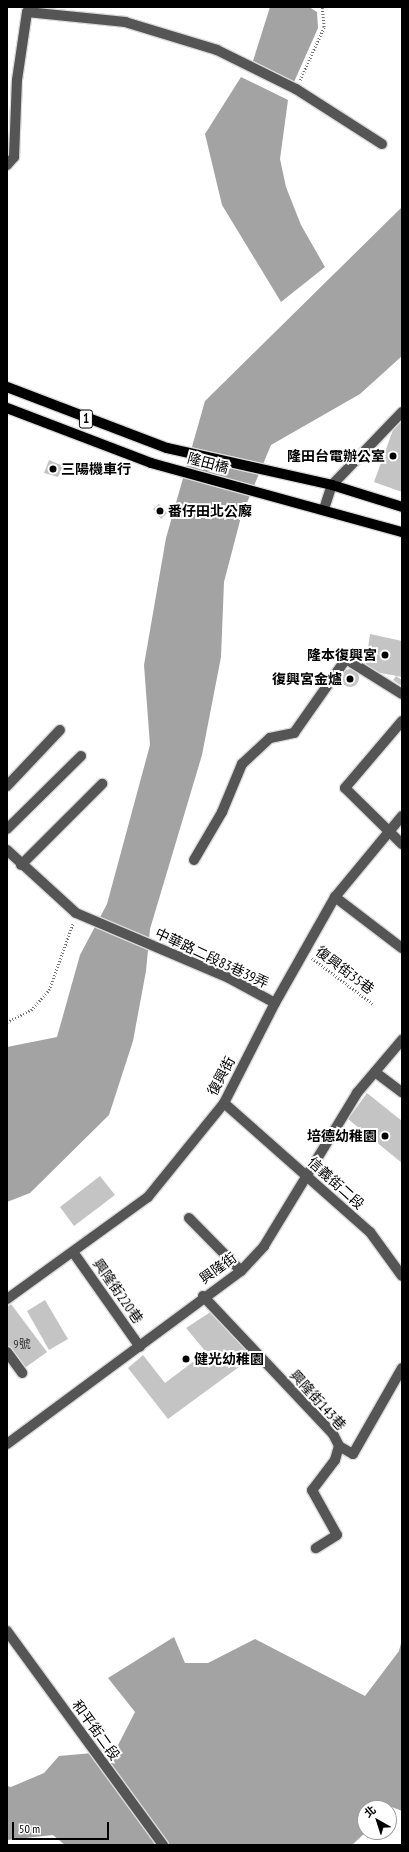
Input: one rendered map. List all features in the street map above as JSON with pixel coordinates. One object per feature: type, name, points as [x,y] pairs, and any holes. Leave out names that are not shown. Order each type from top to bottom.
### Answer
[{"type":"main road","name":"隆田橋","points":[[7,387],[167,448],[332,485]]},
{"type":"main road","name":"隆田橋","points":[[7,408],[151,462],[324,509]]},
{"type":"main road","name":"1","points":[[332,485],[402,507]]},
{"type":"main road","name":"1","points":[[324,509],[402,532]]},
{"type":"street","points":[[7,165],[14,157],[17,80],[27,12],[125,22],[217,50],[296,89],[382,144]]},
{"type":"street","points":[[324,509],[332,485],[402,412]]},
{"type":"street","points":[[194,860],[222,812],[242,764],[270,738],[294,733],[346,659],[402,694]]},
{"type":"street","points":[[402,721],[345,788],[388,832],[402,844]]},
{"type":"street","points":[[7,786],[60,730]]},
{"type":"street","points":[[7,829],[81,756]]},
{"type":"street","points":[[21,865],[102,784]]},
{"type":"street","name":"復興街","points":[[7,1299],[148,1197],[224,1103],[275,1003],[335,897],[402,816]]},
{"type":"street","points":[[7,850],[21,865],[76,913]]},
{"type":"street","points":[[335,897],[402,948]]},
{"type":"street","name":"中華路二段83巷39弄","points":[[76,913],[228,978],[275,1003]]},
{"type":"street","name":"興隆街","points":[[7,1444],[140,1346],[203,1296],[241,1271],[264,1246],[308,1176],[357,1093],[402,1040]]},
{"type":"street","points":[[375,1072],[402,1092]]},
{"type":"street","name":"信義街二段","points":[[224,1103],[370,1232],[402,1276]]},
{"type":"street","points":[[189,1218],[241,1271]]},
{"type":"street","name":"興隆街220巷","points":[[73,1252],[140,1346]]},
{"type":"street","name":"興隆街143巷","points":[[203,1296],[333,1434],[339,1446],[335,1460],[312,1490],[337,1535],[316,1548]]},
{"type":"street","points":[[7,1352],[22,1373]]},
{"type":"street","points":[[339,1446],[353,1454],[402,1368]]},
{"type":"street","name":"和平街二段","points":[[7,1631],[163,1845]]},
{"type":"path","points":[[296,89],[324,27],[322,7]]},
{"type":"path","points":[[7,1022],[31,1010],[49,990],[76,913]]},
{"type":"path","name":"復興街35巷","points":[[304,952],[373,1004]]},
{"type":"shaded area","points":[[270,7],[309,7],[317,12],[318,28],[294,82],[253,61]]},
{"type":"shaded area","points":[[241,77],[288,100],[280,159],[286,187],[301,225],[325,267],[281,302],[222,205],[205,134]]},
{"type":"shaded area","points":[[402,207],[402,356],[360,394],[271,445],[241,517],[224,582],[221,657],[202,755],[150,929],[146,971],[133,1041],[109,1115],[30,1193],[7,1202],[7,1047],[57,1037],[80,955],[107,904],[150,745],[144,665],[166,538],[205,401]]},
{"type":"shaded area","points":[[174,1637],[185,1663],[208,1663],[255,1639],[365,1696],[399,1651],[402,1639],[402,1811],[397,1809],[397,1800],[357,1800],[357,1840],[352,1845],[65,1845],[53,1835],[7,1840],[7,1786],[11,1787],[44,1773],[59,1756],[115,1751],[135,1712],[108,1678]]},
{"type":"building","name":"隆田台電辦公室","points":[[402,421],[402,492],[374,482],[393,430]]},
{"type":"building","name":"三陽機車行","points":[[49,460],[63,466],[58,477],[44,473]]},
{"type":"building","name":"番仔田北公廨","points":[[159,504],[167,513],[161,519],[153,509]]},
{"type":"building","name":"隆本復興宮","points":[[370,634],[402,641],[402,677],[365,670]]},
{"type":"building","name":"復興宮金爐","points":[[350,669],[356,672],[359,678],[356,684],[350,687],[344,684],[341,678],[344,672]]},
{"type":"building","points":[[396,676],[402,680],[402,686],[393,680]]},
{"type":"building","name":"培德幼稚園","points":[[367,1093],[402,1121],[402,1163],[348,1119]]},
{"type":"building","points":[[100,1176],[115,1195],[74,1226],[60,1207]]},
{"type":"building","points":[[45,1300],[68,1339],[49,1350],[27,1311]]},
{"type":"building","points":[[11,1304],[47,1352],[22,1370],[7,1350],[7,1307]]},
{"type":"building","points":[[215,1309],[258,1353],[168,1419],[128,1368],[143,1355],[165,1383],[206,1352],[186,1328]]},
{"type":"place","name":"隆田台電辦公室","points":[[393,456]]},
{"type":"place","name":"三陽機車行","points":[[53,469]]},
{"type":"place","name":"番仔田北公廨","points":[[160,511]]},
{"type":"place","name":"隆本復興宮","points":[[385,655]]},
{"type":"place","name":"復興宮金爐","points":[[350,679]]},
{"type":"place","name":"培德幼稚園","points":[[385,1136]]},
{"type":"place","name":"健光幼稚園","points":[[186,1359]]}]
